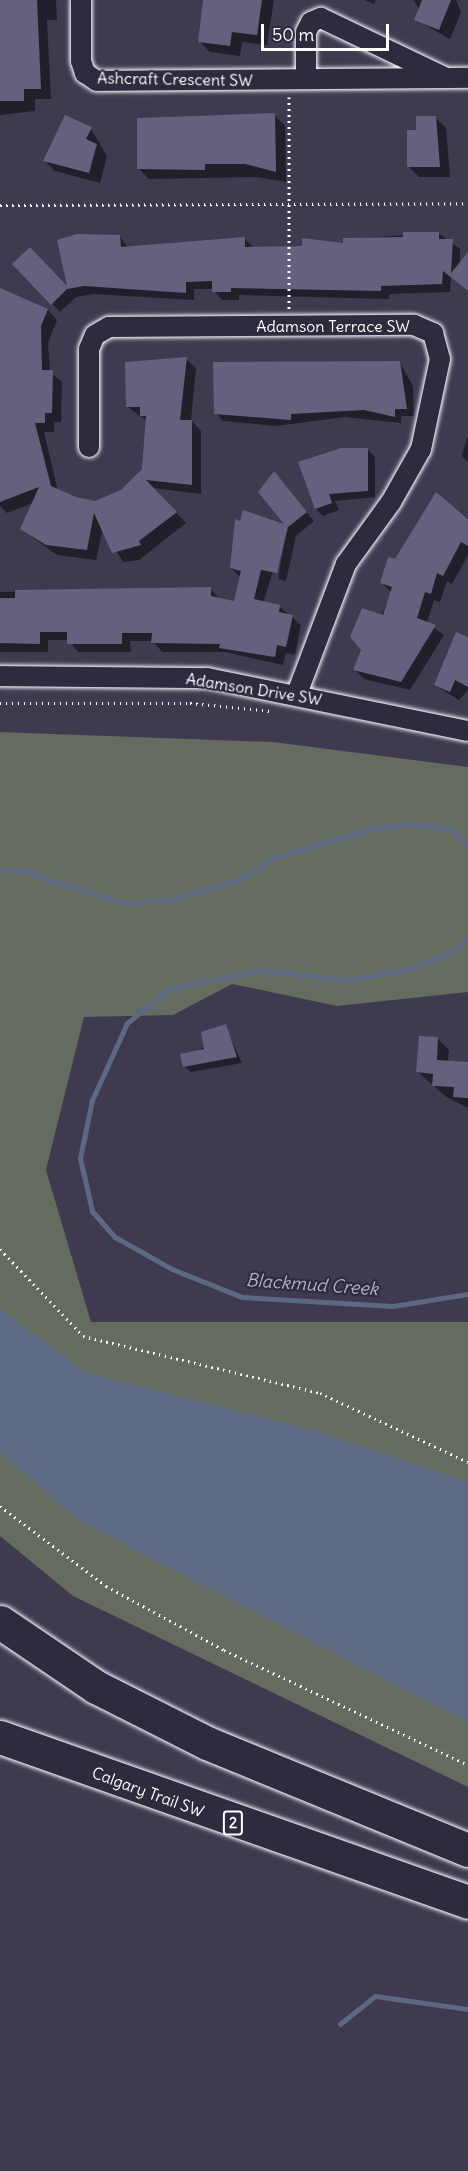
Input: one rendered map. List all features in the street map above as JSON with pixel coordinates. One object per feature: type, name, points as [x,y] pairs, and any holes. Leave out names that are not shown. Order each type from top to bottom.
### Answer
[{"type":"highway","points":[[0,1622],[96,1687],[207,1743],[468,1850]]},
{"type":"highway","name":"Calgary Trail SW","points":[[0,1737],[468,1902]]},
{"type":"street","name":"Ashcraft Crescent SW","points":[[81,0],[81,61],[93,80],[468,78]]},
{"type":"street","name":"Ashcraft Crescent SW","points":[[297,79],[308,27],[321,18],[446,78]]},
{"type":"street","name":"Adamson Terrace SW","points":[[89,447],[89,349],[101,330],[420,327],[433,333],[440,352],[421,449],[391,502],[346,564],[297,694]]},
{"type":"street","name":"Adamson Drive SW","points":[[0,676],[185,676],[297,694],[468,731]]},
{"type":"path","points":[[289,327],[289,204],[297,79]]},
{"type":"path","points":[[0,205],[468,203]]},
{"type":"path","points":[[0,703],[201,703],[277,712]]},
{"type":"path","points":[[0,1250],[83,1336],[320,1393],[468,1462]]},
{"type":"path","points":[[0,1506],[106,1586],[224,1650],[468,1765]]},
{"type":"shaded area","points":[[0,732],[273,742],[468,767],[468,992],[337,1006],[232,984],[173,1015],[84,1017],[46,1170],[91,1322],[468,1322],[468,1787],[73,1596],[0,1536]]},
{"type":"water","points":[[0,1309],[86,1372],[313,1430],[468,1481],[468,1722],[81,1522],[0,1452]]},
{"type":"building","points":[[0,0],[37,0],[41,89],[24,89],[24,101],[0,101]]},
{"type":"building","points":[[203,0],[262,0],[257,35],[232,32],[230,46],[198,42]]},
{"type":"building","points":[[422,0],[451,0],[439,30],[414,20]]},
{"type":"building","points":[[275,113],[276,172],[245,164],[205,164],[205,170],[137,169],[137,118]]},
{"type":"building","points":[[65,115],[92,127],[86,139],[97,144],[89,173],[43,161]]},
{"type":"building","points":[[416,116],[436,116],[440,167],[407,167],[407,130],[416,130]]},
{"type":"building","points":[[403,232],[439,232],[439,239],[453,239],[451,273],[468,252],[468,291],[443,271],[442,284],[381,286],[381,291],[231,288],[231,292],[212,292],[212,281],[186,282],[186,293],[84,286],[67,289],[51,305],[12,264],[30,247],[67,286],[57,240],[77,234],[120,235],[121,247],[245,237],[245,247],[302,246],[302,238],[343,243],[343,238],[403,237]]},
{"type":"building","points":[[0,288],[48,309],[41,326],[42,370],[53,370],[52,413],[45,413],[45,423],[35,423],[51,486],[76,497],[95,501],[121,490],[142,469],[146,416],[140,416],[140,407],[126,407],[125,362],[187,357],[180,420],[192,420],[192,485],[146,480],[177,512],[139,541],[141,545],[112,553],[94,513],[87,550],[46,545],[20,529],[39,487],[0,502]]},
{"type":"building","points":[[400,361],[407,409],[395,409],[395,417],[364,410],[291,414],[291,420],[214,414],[213,362]]},
{"type":"building","points":[[341,448],[368,448],[368,491],[329,494],[332,503],[315,509],[298,462]]},
{"type":"building","points":[[274,471],[307,512],[288,527],[277,573],[261,570],[254,599],[280,605],[279,612],[293,615],[286,647],[277,645],[275,657],[219,648],[220,644],[151,643],[152,633],[122,633],[122,644],[67,644],[67,632],[40,632],[40,644],[0,643],[0,598],[15,598],[15,590],[211,587],[211,596],[234,601],[241,571],[230,568],[235,519],[240,521],[243,510],[284,524],[258,492]]},
{"type":"building","points":[[436,492],[468,519],[468,546],[461,542],[443,576],[437,573],[431,594],[425,592],[417,618],[436,625],[401,682],[353,670],[361,650],[350,637],[362,608],[383,615],[392,587],[380,583],[388,557],[395,559]]},
{"type":"building","points":[[456,632],[468,637],[468,687],[455,680],[450,692],[434,685]]},
{"type":"building","points":[[226,1024],[237,1057],[183,1067],[180,1054],[204,1049],[201,1032]]},
{"type":"building","points":[[419,1036],[438,1037],[437,1060],[468,1062],[468,1098],[453,1097],[454,1087],[432,1086],[433,1074],[416,1072]]},
{"type":"waterway","name":"Blackmud Creek","points":[[0,870],[20,870],[123,903],[169,900],[239,880],[277,857],[374,828],[409,824],[451,829],[468,844]]},
{"type":"waterway","name":"Blackmud Creek","points":[[468,939],[453,952],[405,970],[346,980],[264,970],[171,988],[127,1023],[92,1100],[80,1158],[92,1211],[115,1237],[172,1269],[242,1297],[393,1306],[468,1294]]},
{"type":"waterway","points":[[340,2024],[375,1996],[468,2009]]}]
